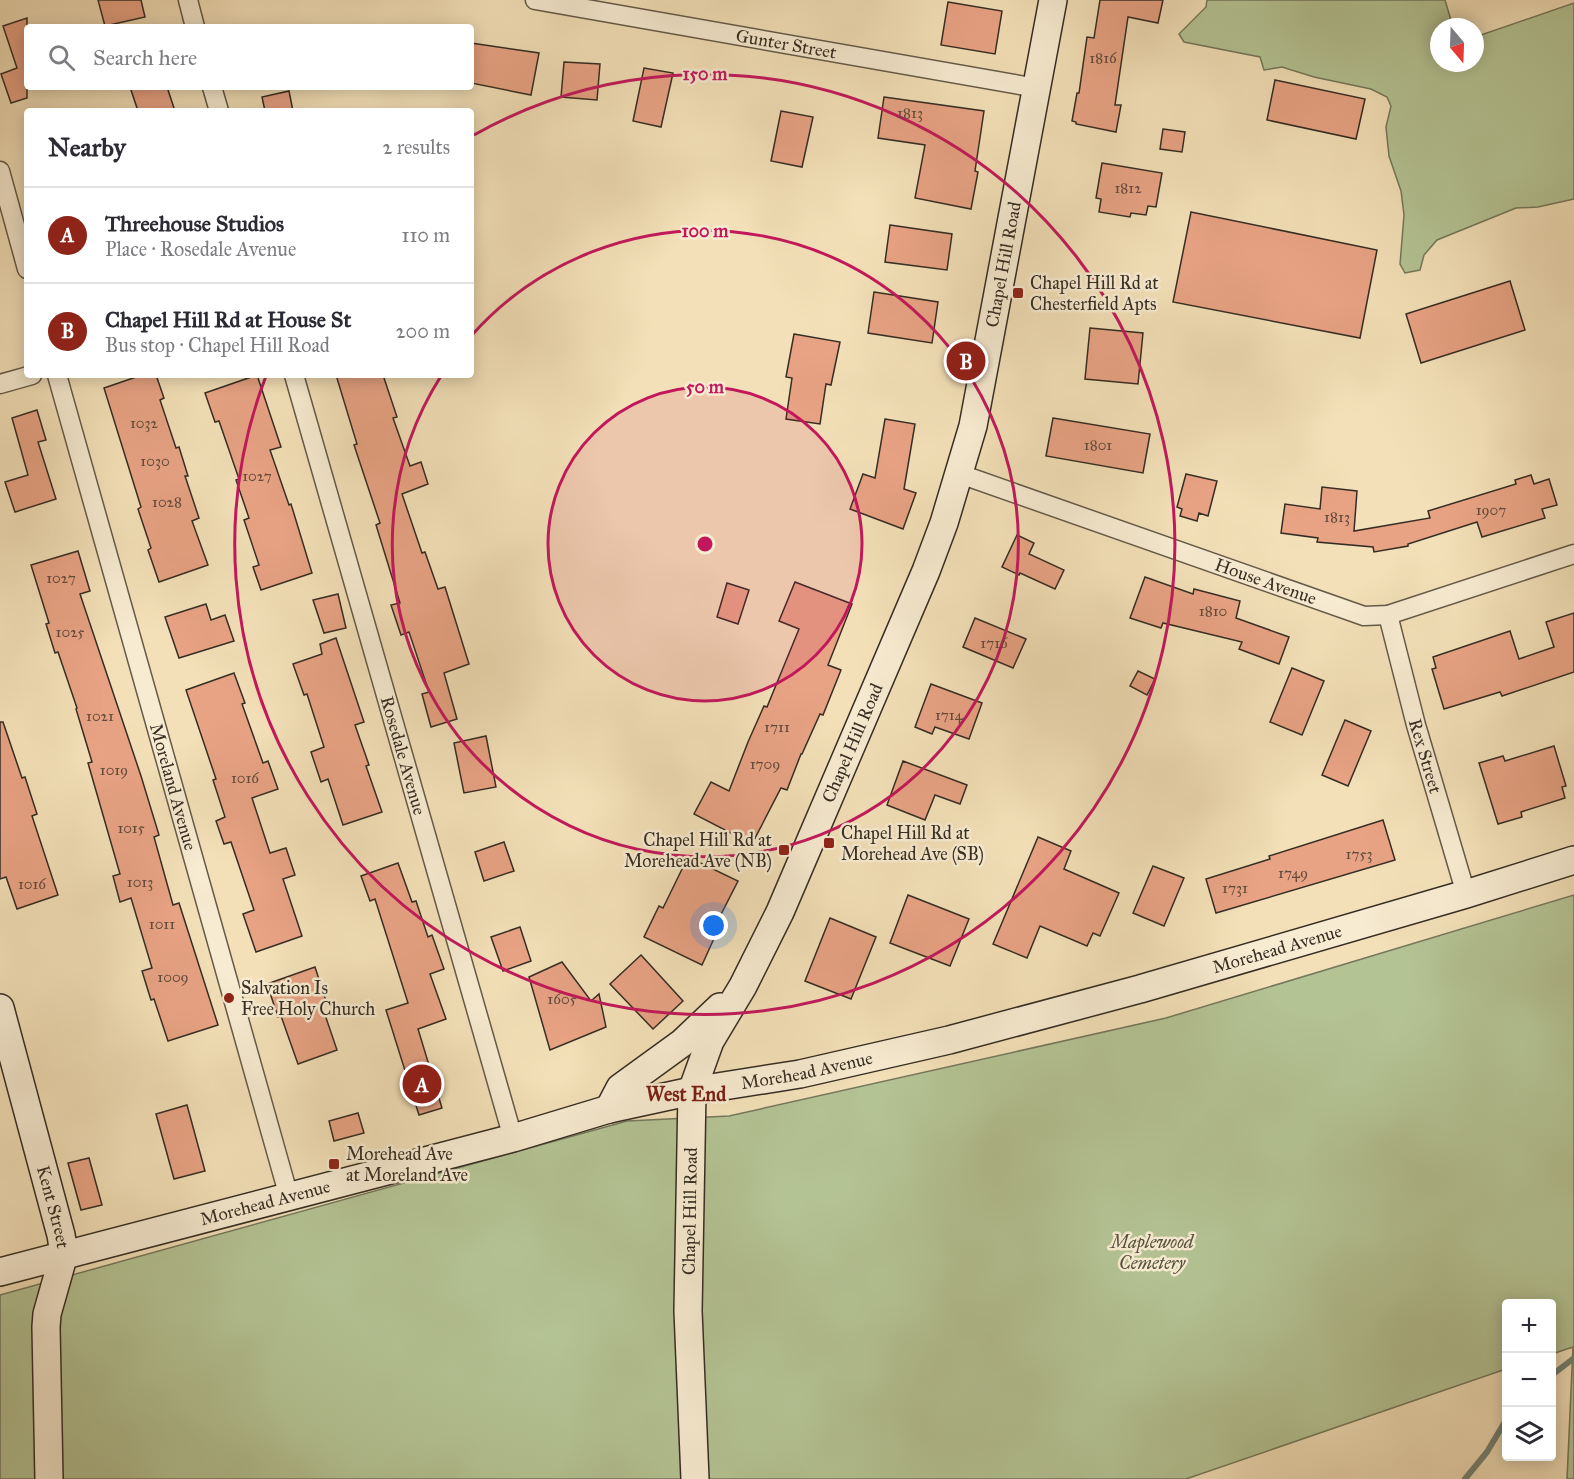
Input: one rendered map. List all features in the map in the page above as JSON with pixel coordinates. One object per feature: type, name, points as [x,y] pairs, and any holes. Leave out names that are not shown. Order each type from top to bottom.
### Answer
[{"type":"street","points":[[188,0],[194,24]]},
{"type":"street","name":"Gunter Street","points":[[535,0],[1037,88]]},
{"type":"street","name":"Chapel Hill Road","points":[[695,1479],[688,1311],[692,1091],[710,1041],[743,986],[780,912],[926,572],[944,523],[973,426],[1053,0]]},
{"type":"street","points":[[213,90],[218,108]]},
{"type":"street","points":[[0,171],[24,258]]},
{"type":"street","points":[[0,384],[24,377]]},
{"type":"street","name":"Moreland Avenue","points":[[58,378],[289,1197]]},
{"type":"street","name":"Rosedale Avenue","points":[[295,378],[513,1138]]},
{"type":"street","name":"House Avenue","points":[[960,474],[1350,613],[1364,616],[1388,615],[1574,554]]},
{"type":"street","name":"Rex Street","points":[[1388,615],[1416,725],[1466,894]]},
{"type":"street","name":"Morehead Avenue","points":[[0,1272],[513,1138],[609,1109],[692,1091],[801,1074],[950,1040],[1140,989],[1466,894],[1574,860]]},
{"type":"street","points":[[609,1109],[620,1088],[690,1036],[743,986]]},
{"type":"street","name":"Kent Street","points":[[0,1008],[62,1235],[64,1254],[46,1314],[49,1479]]},
{"type":"green space","points":[[1207,0],[1445,0],[1450,18],[1430,18],[1430,72],[1484,72],[1484,34],[1574,3],[1574,199],[1538,207],[1516,208],[1437,240],[1424,255],[1420,270],[1405,273],[1400,264],[1404,215],[1401,191],[1389,156],[1386,127],[1391,106],[1387,97],[1371,89],[1314,77],[1282,67],[1264,70],[1260,57],[1184,42],[1179,34],[1206,7]]},
{"type":"green space","name":"Maplewood Cemetery","points":[[1574,895],[1574,1479],[1567,1479],[1573,1347],[1556,1353],[1556,1299],[1502,1299],[1502,1370],[1186,1479],[0,1479],[0,1295],[627,1121],[729,1116],[1166,1018]]},
{"type":"building","points":[[98,0],[141,0],[145,17],[104,24]]},
{"type":"building","points":[[1100,0],[1163,0],[1158,23],[1128,17],[1115,105],[1121,105],[1116,132],[1076,124],[1072,121],[1077,93],[1079,93],[1087,37],[1094,38]]},
{"type":"building","points":[[948,2],[1002,11],[995,54],[941,45]]},
{"type":"building","points":[[27,18],[27,24],[24,24],[24,90],[27,90],[27,98],[11,103],[1,74],[17,68],[3,26]]},
{"type":"building","points":[[474,43],[539,53],[531,95],[474,84]]},
{"type":"building","points":[[564,62],[600,64],[597,100],[561,97]]},
{"type":"building","points":[[644,68],[673,73],[661,127],[633,121]]},
{"type":"building","points":[[1275,80],[1365,99],[1356,139],[1267,120]]},
{"type":"building","points":[[131,90],[168,90],[174,108],[137,108]]},
{"type":"building","points":[[289,91],[292,108],[264,108],[262,97]]},
{"type":"building","points":[[884,97],[984,111],[975,171],[978,172],[971,209],[915,198],[925,145],[878,138]]},
{"type":"building","points":[[781,111],[813,117],[802,167],[771,161]]},
{"type":"building","points":[[1163,129],[1185,132],[1182,152],[1160,149]]},
{"type":"building","points":[[1102,163],[1162,173],[1156,207],[1148,206],[1146,215],[1131,213],[1130,217],[1099,212],[1101,199],[1096,198]]},
{"type":"building","points":[[1191,212],[1377,250],[1360,338],[1173,302]]},
{"type":"building","points":[[890,225],[952,234],[947,270],[885,262]]},
{"type":"building","points":[[1510,281],[1525,330],[1421,363],[1406,314]]},
{"type":"building","points":[[874,292],[938,302],[932,343],[868,333]]},
{"type":"building","points":[[1090,328],[1143,333],[1138,384],[1085,379]]},
{"type":"building","points":[[794,334],[840,342],[831,385],[826,384],[820,424],[786,419],[792,378],[786,377]]},
{"type":"building","points":[[133,378],[157,378],[164,398],[160,400],[188,476],[185,476],[199,518],[192,521],[208,565],[159,582],[138,509],[141,507],[104,388]]},
{"type":"building","points":[[248,378],[258,378],[281,447],[270,450],[289,505],[291,504],[312,573],[261,590],[253,567],[259,565],[244,520],[249,518],[236,480],[239,479],[219,421],[215,422],[205,393]]},
{"type":"building","points":[[337,378],[384,378],[397,417],[393,418],[410,466],[421,462],[428,484],[402,494],[422,553],[425,552],[438,589],[445,587],[469,664],[444,673],[457,719],[431,727],[422,694],[429,692],[409,632],[401,635],[391,605],[400,603],[376,525],[380,523],[354,445],[357,444]]},
{"type":"building","points":[[37,410],[46,440],[38,442],[56,499],[15,512],[5,482],[28,475],[12,418]]},
{"type":"building","points":[[1053,418],[1150,434],[1143,473],[1046,456]]},
{"type":"building","points":[[885,419],[915,424],[904,489],[916,493],[903,529],[850,509],[863,474],[875,478]]},
{"type":"building","points":[[1186,474],[1217,481],[1208,516],[1199,513],[1197,521],[1180,516],[1182,509],[1177,507]]},
{"type":"building","points":[[1531,475],[1534,484],[1549,479],[1557,505],[1542,509],[1545,518],[1482,537],[1477,522],[1408,544],[1408,546],[1374,552],[1373,547],[1317,542],[1318,538],[1281,533],[1285,504],[1320,509],[1322,487],[1357,491],[1354,531],[1430,518],[1428,511],[1516,484],[1515,480]]},
{"type":"building","points":[[1017,535],[1034,543],[1029,554],[1064,570],[1055,589],[1002,567]]},
{"type":"building","points":[[78,551],[90,591],[80,594],[159,835],[154,837],[173,905],[179,903],[218,1025],[168,1041],[142,971],[152,968],[131,898],[120,902],[113,876],[120,874],[88,763],[92,762],[77,708],[46,624],[49,623],[31,565]]},
{"type":"building","points":[[1145,577],[1193,594],[1194,589],[1240,601],[1236,618],[1289,637],[1279,664],[1239,649],[1242,642],[1163,623],[1161,628],[1130,618]]},
{"type":"building","points":[[795,582],[852,604],[828,665],[841,670],[823,715],[820,714],[787,790],[781,788],[752,844],[694,814],[711,782],[729,791],[764,706],[767,707],[799,629],[779,621]]},
{"type":"building","points":[[727,583],[749,590],[738,624],[717,617]]},
{"type":"building","points":[[338,594],[346,628],[324,633],[313,600]]},
{"type":"building","points":[[206,604],[211,620],[225,615],[234,641],[179,658],[165,617]]},
{"type":"building","points":[[1574,613],[1574,672],[1502,696],[1500,692],[1444,709],[1432,669],[1436,668],[1433,657],[1510,631],[1519,659],[1554,647],[1546,622]]},
{"type":"building","points":[[975,618],[1026,639],[1013,668],[963,647]]},
{"type":"building","points":[[336,638],[364,722],[355,725],[382,812],[343,825],[328,779],[321,782],[311,752],[324,747],[307,694],[304,695],[293,664],[322,654],[320,644]]},
{"type":"building","points":[[1292,668],[1324,681],[1302,735],[1270,722]]},
{"type":"building","points":[[1138,671],[1155,679],[1147,695],[1130,686]]},
{"type":"building","points":[[234,673],[245,703],[242,704],[263,763],[268,761],[278,789],[252,798],[270,853],[286,848],[295,875],[283,879],[302,936],[256,952],[243,914],[254,910],[231,842],[224,844],[216,821],[225,817],[213,780],[216,779],[186,690]]},
{"type":"building","points":[[931,684],[982,703],[969,739],[935,727],[932,734],[915,727]]},
{"type":"building","points":[[1345,720],[1371,731],[1348,786],[1322,775]]},
{"type":"building","points":[[0,722],[3,722],[22,778],[25,777],[37,814],[32,816],[58,895],[17,909],[6,877],[0,879]]},
{"type":"building","points":[[486,736],[496,787],[464,793],[454,743]]},
{"type":"building","points":[[1554,746],[1566,786],[1562,787],[1565,798],[1521,812],[1522,817],[1498,824],[1479,763],[1503,756],[1505,761]]},
{"type":"building","points":[[903,761],[967,785],[960,804],[935,795],[925,820],[887,805]]},
{"type":"building","points":[[1383,820],[1395,860],[1216,913],[1206,879],[1270,859],[1269,856]]},
{"type":"building","points":[[1038,837],[1071,851],[1064,869],[1119,893],[1100,936],[1093,933],[1087,946],[1040,926],[1027,958],[993,944]]},
{"type":"building","points":[[504,842],[514,871],[484,881],[475,852]]},
{"type":"building","points":[[688,857],[738,881],[712,932],[716,934],[702,965],[644,937],[659,906],[663,908]]},
{"type":"building","points":[[398,863],[412,902],[416,901],[428,937],[432,935],[444,969],[430,974],[446,1019],[418,1029],[442,1108],[419,1115],[386,1010],[408,1003],[375,899],[370,901],[361,876]]},
{"type":"building","points":[[1153,866],[1184,878],[1164,926],[1133,913]]},
{"type":"building","points":[[908,895],[969,919],[950,966],[890,943]]},
{"type":"building","points":[[830,918],[876,937],[851,999],[805,981]]},
{"type":"building","points":[[520,927],[531,961],[503,971],[491,937]]},
{"type":"building","points":[[641,955],[683,1001],[653,1029],[610,984]]},
{"type":"building","points":[[562,962],[591,1001],[599,994],[606,1027],[550,1050],[529,977]]},
{"type":"building","points":[[315,967],[326,1001],[321,1003],[337,1050],[298,1064],[267,984]]},
{"type":"building","points":[[187,1105],[205,1171],[174,1179],[156,1114]]},
{"type":"building","points":[[358,1113],[364,1133],[334,1141],[329,1121]]},
{"type":"building","points":[[89,1158],[102,1205],[81,1210],[68,1163]]},
{"type":"waterway","points":[[1556,1372],[1574,1358]]},
{"type":"waterway","points":[[1465,1479],[1487,1452],[1502,1427]]},
{"type":"place","name":"Chapel Hill Rd at Chesterfield Apts","points":[[1018,293]]},
{"type":"place","name":"Chapel Hill Rd at House St","points":[[966,361]]},
{"type":"place","name":"Chapel Hill Rd at Morehead Ave (SB)","points":[[829,843]]},
{"type":"place","name":"Chapel Hill Rd at Morehead Ave (NB)","points":[[784,850]]},
{"type":"place","name":"Salvation Is Free Holy Church","points":[[229,998]]},
{"type":"place","name":"Threehouse Studios","points":[[422,1084]]},
{"type":"place","name":"Morehead Ave at Moreland Ave","points":[[334,1164]]},
{"type":"district","name":"West End","points":[[686,1094]]}]
